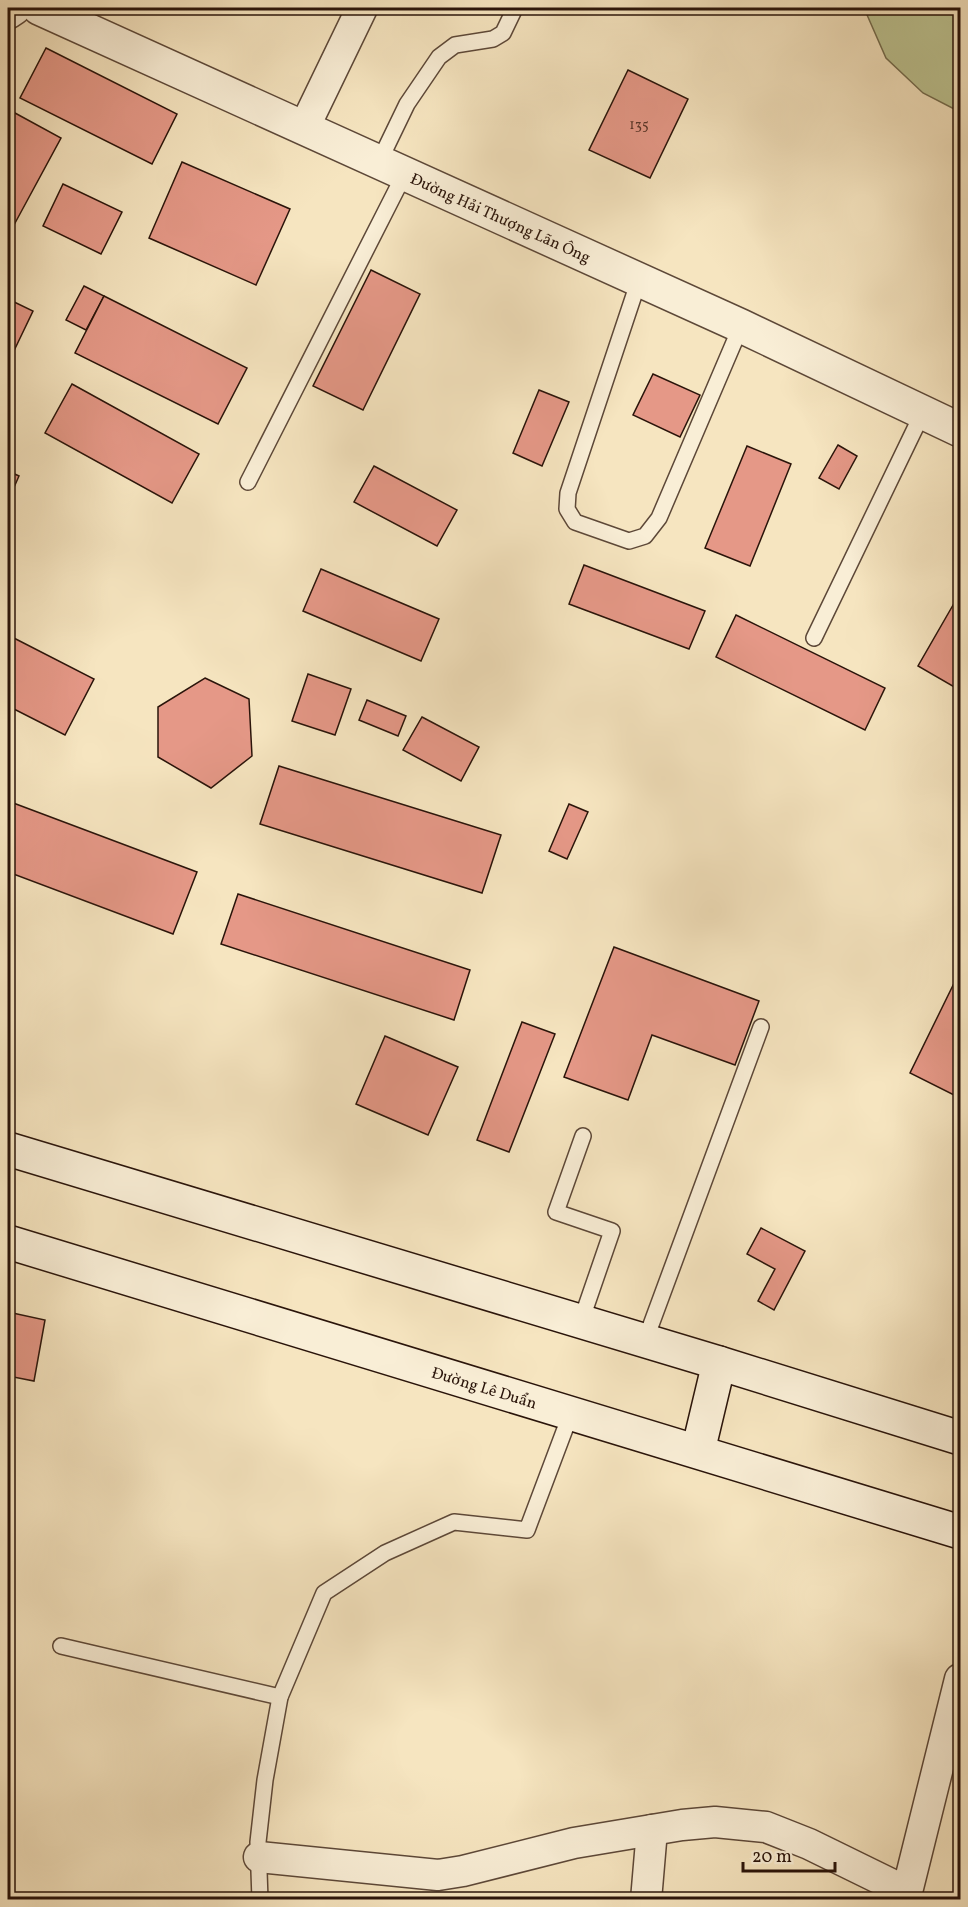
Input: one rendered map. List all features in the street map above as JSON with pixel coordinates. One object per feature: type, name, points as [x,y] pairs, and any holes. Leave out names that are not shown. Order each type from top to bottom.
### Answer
[{"type":"main road","points":[[8,12],[14,8]]},
{"type":"main road","name":"Đường Hải Thượng Lãn Ông","points":[[39,8],[741,326],[960,430]]},
{"type":"main road","points":[[8,1149],[960,1438]]},
{"type":"main road","name":"Đường Lê Duẩn","points":[[8,1242],[960,1532]]},
{"type":"main road","points":[[698,1451],[719,1363]]},
{"type":"street","points":[[304,128],[362,8]]},
{"type":"street","points":[[258,1857],[438,1875],[574,1844],[652,1830],[715,1822],[766,1827],[809,1844],[906,1896],[960,1678]]},
{"type":"street","points":[[646,1899],[652,1830]]},
{"type":"lane","points":[[248,482],[392,168],[407,104],[439,57],[455,45],[493,39],[503,33],[515,8]]},
{"type":"lane","points":[[639,280],[568,493],[567,509],[575,522],[629,541],[645,536],[659,518],[741,326]]},
{"type":"lane","points":[[814,638],[923,412]]},
{"type":"lane","points":[[645,1341],[761,1027]]},
{"type":"lane","points":[[581,1322],[612,1231],[556,1212],[583,1136]]},
{"type":"lane","points":[[260,1899],[258,1842],[280,1697],[324,1593],[385,1553],[454,1522],[527,1530],[571,1413]]},
{"type":"lane","points":[[61,1646],[280,1697]]},
{"type":"green space","points":[[864,8],[960,8],[960,112],[923,93],[886,58]]},
{"type":"building","points":[[46,48],[177,114],[152,164],[20,98]]},
{"type":"building","points":[[628,70],[688,99],[650,178],[589,150]]},
{"type":"building","points":[[15,113],[61,138],[8,236],[8,127]]},
{"type":"building","points":[[182,162],[290,209],[256,285],[149,238]]},
{"type":"building","points":[[63,184],[122,212],[101,254],[43,226]]},
{"type":"building","points":[[371,270],[420,294],[363,410],[313,386]]},
{"type":"building","points":[[84,286],[104,296],[86,330],[66,320]]},
{"type":"building","points":[[104,296],[247,368],[218,424],[75,353]]},
{"type":"building","points":[[8,299],[33,311],[11,357],[8,355]]},
{"type":"building","points":[[653,374],[700,395],[680,437],[633,415]]},
{"type":"building","points":[[72,384],[199,454],[172,503],[45,433]]},
{"type":"building","points":[[539,390],[569,402],[542,466],[513,453]]},
{"type":"building","points":[[838,445],[857,456],[839,489],[819,478]]},
{"type":"building","points":[[747,446],[791,464],[750,566],[705,548]]},
{"type":"building","points":[[374,466],[457,510],[437,546],[354,502]]},
{"type":"building","points":[[8,471],[19,476],[8,501]]},
{"type":"building","points":[[584,565],[705,611],[689,649],[569,604]]},
{"type":"building","points":[[321,569],[439,619],[421,661],[303,611]]},
{"type":"building","points":[[960,593],[960,681],[956,688],[918,666]]},
{"type":"building","points":[[736,615],[885,688],[865,730],[716,657]]},
{"type":"building","points":[[8,635],[94,679],[65,735],[8,706]]},
{"type":"building","points":[[308,674],[351,689],[335,735],[292,721]]},
{"type":"building","points":[[205,678],[249,699],[252,756],[211,788],[158,757],[158,707]]},
{"type":"building","points":[[367,700],[406,716],[398,736],[359,720]]},
{"type":"building","points":[[422,717],[479,747],[461,781],[403,750]]},
{"type":"building","points":[[279,766],[501,835],[482,893],[260,824]]},
{"type":"building","points":[[8,801],[197,872],[173,934],[8,872]]},
{"type":"building","points":[[569,804],[588,812],[567,859],[549,851]]},
{"type":"building","points":[[238,894],[470,970],[454,1020],[221,944]]},
{"type":"building","points":[[614,947],[759,1001],[735,1065],[652,1035],[628,1100],[564,1077]]},
{"type":"building","points":[[960,971],[960,1098],[910,1073]]},
{"type":"building","points":[[522,1022],[555,1034],[509,1152],[477,1140]]},
{"type":"building","points":[[385,1036],[458,1067],[428,1135],[356,1104]]},
{"type":"building","points":[[761,1228],[805,1251],[774,1310],[758,1301],[775,1269],[747,1254]]},
{"type":"building","points":[[8,1312],[45,1320],[34,1381],[8,1376]]}]
